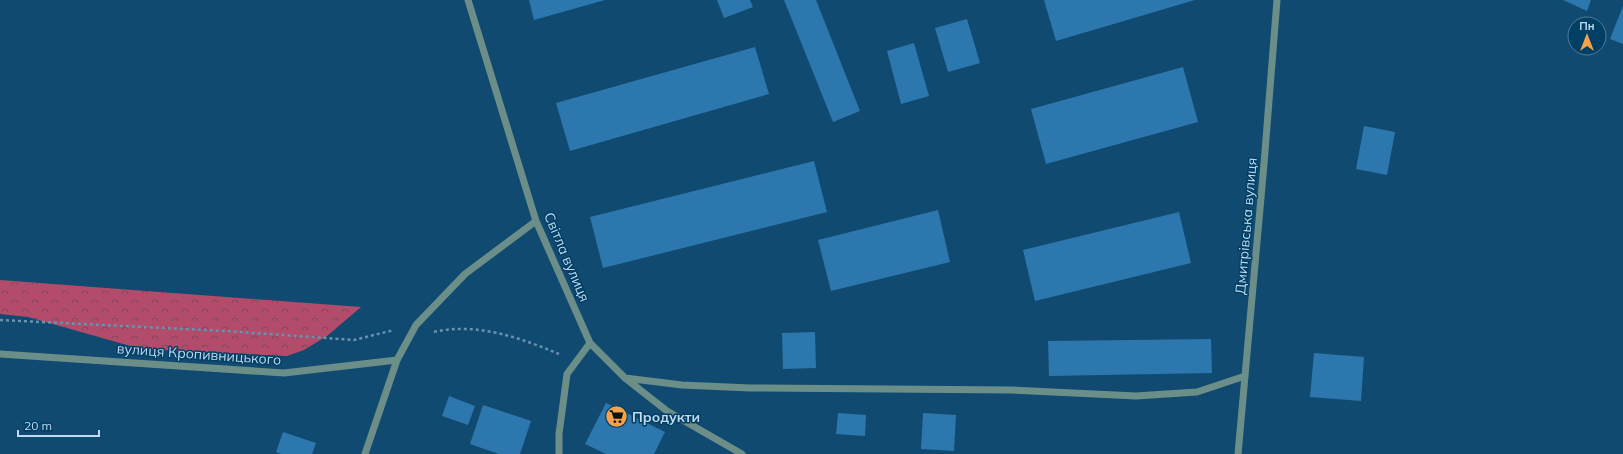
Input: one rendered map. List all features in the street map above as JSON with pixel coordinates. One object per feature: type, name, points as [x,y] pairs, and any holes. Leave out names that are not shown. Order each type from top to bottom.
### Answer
[{"type":"street","name":"Світла вулиця","points":[[468,0],[536,221],[590,343],[625,378],[667,411],[742,454]]},
{"type":"street","name":"Дмитрівська вулиця","points":[[1238,454],[1277,0]]},
{"type":"street","points":[[365,454],[397,360],[416,325],[465,274],[536,221]]},
{"type":"street","points":[[558,454],[559,434],[568,374],[590,343]]},
{"type":"street","name":"вулиця Кропивницького","points":[[0,354],[284,373],[397,360]]},
{"type":"street","points":[[625,378],[689,386],[750,388],[1012,390],[1136,396],[1196,392],[1245,376]]},
{"type":"path","points":[[0,320],[226,330],[354,340],[416,325]]},
{"type":"path","points":[[407,340],[436,331],[468,329],[495,332],[548,349],[577,361]]},
{"type":"green space","points":[[0,280],[361,307],[327,336],[304,350],[287,356],[141,349],[28,317],[0,314]]},
{"type":"building","points":[[529,0],[605,0],[534,20]]},
{"type":"building","points":[[717,0],[750,0],[753,7],[724,18]]},
{"type":"building","points":[[784,0],[816,0],[860,111],[833,122]]},
{"type":"building","points":[[1044,0],[1195,0],[1056,41]]},
{"type":"building","points":[[1563,0],[1591,0],[1587,11]]},
{"type":"building","points":[[1623,6],[1623,44],[1610,39]]},
{"type":"building","points":[[967,19],[980,63],[948,72],[935,28]]},
{"type":"building","points":[[914,43],[929,96],[901,104],[887,51]]},
{"type":"building","points":[[755,47],[769,94],[570,151],[556,103]]},
{"type":"building","points":[[1183,67],[1198,122],[1046,164],[1031,109]]},
{"type":"building","points":[[1364,126],[1395,132],[1387,175],[1356,169]]},
{"type":"building","points":[[814,161],[827,212],[603,268],[590,217]]},
{"type":"building","points":[[938,210],[950,262],[831,291],[818,240]]},
{"type":"building","points":[[1179,212],[1191,263],[1035,301],[1023,250]]},
{"type":"building","points":[[815,332],[816,368],[783,369],[782,333]]},
{"type":"building","points":[[1211,339],[1212,373],[1049,376],[1048,341]]},
{"type":"building","points":[[1314,353],[1364,357],[1361,401],[1310,397]]},
{"type":"building","points":[[449,396],[475,406],[468,425],[442,416]]},
{"type":"building","name":"Продукти","points":[[606,403],[665,432],[654,454],[606,454],[585,444]]},
{"type":"building","points":[[483,405],[531,421],[520,454],[499,454],[470,444]]},
{"type":"building","points":[[838,413],[866,415],[865,436],[836,434]]},
{"type":"building","points":[[923,413],[956,415],[954,451],[921,449]]},
{"type":"building","points":[[283,432],[316,443],[312,454],[281,454],[276,452]]},
{"type":"place","name":"Продукти","points":[[617,417]]}]
